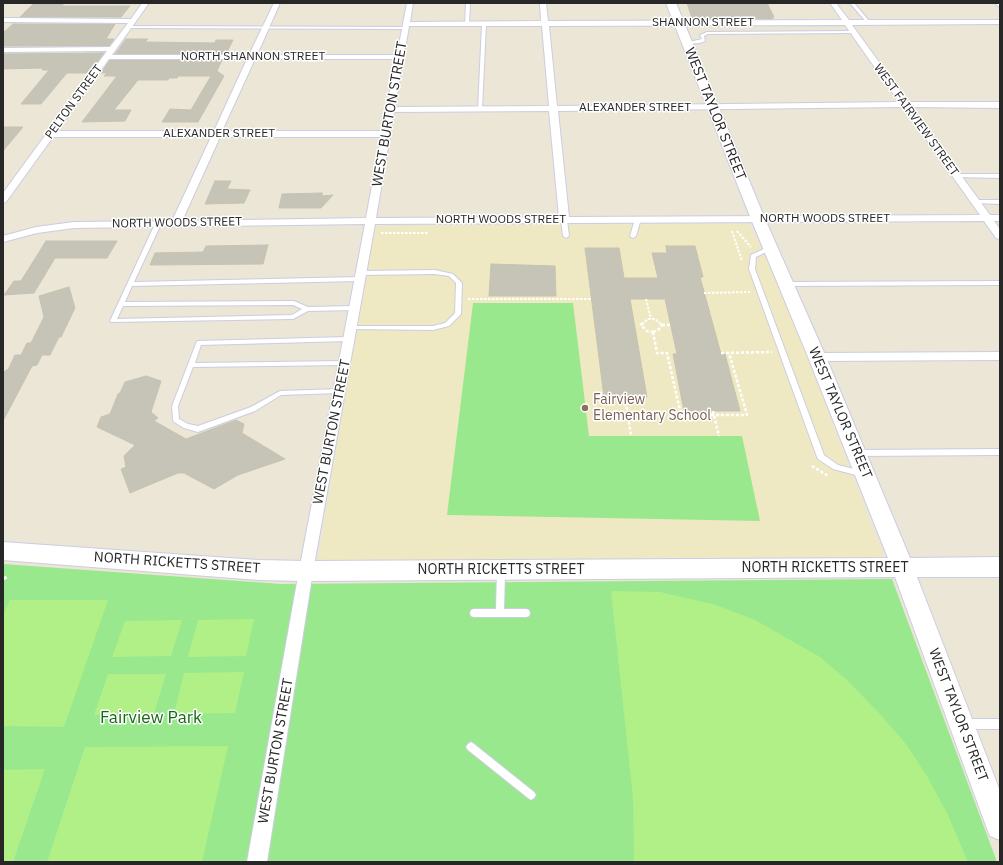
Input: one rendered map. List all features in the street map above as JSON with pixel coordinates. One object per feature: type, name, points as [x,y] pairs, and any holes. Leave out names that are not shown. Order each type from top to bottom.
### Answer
[{"type":"main road","name":"WEST TAYLOR STREET","points":[[671,3],[758,219],[764,251],[785,284],[866,475],[903,568],[1000,826]]},
{"type":"main road","name":"NORTH RICKETTS STREET","points":[[3,551],[258,570],[306,571],[1000,567]]},
{"type":"street","name":"PELTON STREET","points":[[3,200],[146,3]]},
{"type":"street","points":[[176,223],[277,3]]},
{"type":"street","name":"WEST BURTON STREET","points":[[257,862],[306,571],[410,3]]},
{"type":"street","points":[[543,3],[564,220]]},
{"type":"street","name":"WEST FAIRVIEW STREET","points":[[833,3],[1000,236]]},
{"type":"street","points":[[3,20],[131,24]]},
{"type":"street","name":"SHANNON STREET","points":[[406,26],[467,24],[1000,22]]},
{"type":"street","points":[[3,50],[112,49]]},
{"type":"street","name":"NORTH SHANNON STREET","points":[[107,57],[400,57]]},
{"type":"street","name":"ALEXANDER STREET","points":[[390,110],[904,104],[1000,105]]},
{"type":"street","name":"ALEXANDER STREET","points":[[51,134],[386,134]]},
{"type":"street","name":"NORTH WOODS STREET","points":[[3,239],[57,226],[176,223],[1000,218]]},
{"type":"street","points":[[817,358],[1000,356]]},
{"type":"lane","points":[[467,24],[468,3]]},
{"type":"lane","points":[[852,3],[868,23]]},
{"type":"lane","points":[[771,23],[776,33]]},
{"type":"lane","points":[[131,24],[266,27],[406,26]]},
{"type":"lane","points":[[480,109],[484,24]]},
{"type":"lane","points":[[687,42],[699,42],[704,40],[702,35],[707,33],[854,32]]},
{"type":"lane","points":[[957,176],[1000,176]]},
{"type":"lane","points":[[976,202],[1000,202]]},
{"type":"lane","points":[[564,220],[566,236]]},
{"type":"lane","points":[[633,236],[638,220]]},
{"type":"lane","points":[[158,224],[113,321],[293,318],[307,309]]},
{"type":"lane","points":[[764,251],[753,256],[752,269],[821,457],[836,467],[866,475]]},
{"type":"lane","points":[[130,284],[435,272],[451,274],[459,283],[458,314],[447,325],[433,328],[199,343],[175,406],[176,420],[186,426],[198,429],[253,409],[280,393],[340,391]]},
{"type":"lane","points":[[785,284],[1000,282]]},
{"type":"lane","points":[[121,304],[294,303],[307,309],[355,308]]},
{"type":"lane","points":[[190,365],[345,363]]},
{"type":"lane","points":[[856,453],[1000,452]]},
{"type":"lane","points":[[500,613],[501,570]]},
{"type":"lane","points":[[474,613],[526,613]]},
{"type":"lane","points":[[962,724],[1000,724]]},
{"type":"lane","points":[[471,747],[531,795]]},
{"type":"path","points":[[737,231],[764,251]]},
{"type":"path","points":[[704,293],[761,292]]},
{"type":"path","points":[[458,300],[528,298],[592,299]]},
{"type":"path","points":[[646,299],[651,319]]},
{"type":"path","points":[[662,325],[658,330],[653,332],[647,331],[641,325],[648,319],[655,319],[662,325],[670,325]]},
{"type":"path","points":[[653,332],[657,354],[667,353],[681,415],[714,413],[747,414],[729,353]]},
{"type":"path","points":[[721,353],[783,352]]},
{"type":"path","points":[[625,397],[631,436]]},
{"type":"path","points":[[714,413],[719,436]]},
{"type":"path","points":[[3,579],[7,577]]},
{"type":"shaded area","name":"Fairview Elementary School","points":[[746,224],[769,256],[884,559],[318,562],[373,226]]},
{"type":"green space","points":[[473,303],[573,303],[589,436],[742,436],[760,521],[447,515]]},
{"type":"green space","name":"Fairview Park","points":[[3,564],[281,584],[892,579],[997,862],[3,862]]},
{"type":"green space","points":[[611,591],[660,592],[716,605],[755,620],[820,657],[846,679],[880,714],[906,744],[927,776],[948,815],[968,862],[634,862],[633,798]]},
{"type":"green space","points":[[10,600],[108,600],[64,727],[3,726],[3,615]]},
{"type":"green space","points":[[254,619],[246,656],[188,657],[198,620]]},
{"type":"green space","points":[[182,620],[171,656],[112,657],[125,621]]},
{"type":"green space","points":[[244,672],[235,713],[174,714],[184,673]]},
{"type":"green space","points":[[108,674],[166,674],[154,714],[94,715]]},
{"type":"green space","points":[[228,746],[202,862],[47,862],[85,747]]},
{"type":"green space","points":[[45,769],[13,862],[3,862],[3,770]]},
{"type":"building","points":[[34,3],[64,3],[62,6],[130,6],[121,17],[20,17]]},
{"type":"building","points":[[687,3],[767,3],[774,17],[772,17],[773,19],[692,18]]},
{"type":"building","points":[[13,24],[115,24],[106,39],[114,39],[109,46],[3,46],[3,33]]},
{"type":"building","points":[[126,39],[148,39],[145,42],[215,43],[216,40],[233,40],[226,54],[115,54]]},
{"type":"building","points":[[104,53],[89,73],[67,73],[41,104],[21,104],[49,70],[42,70],[43,68],[3,69],[3,54]]},
{"type":"building","points":[[110,60],[222,60],[217,71],[224,76],[198,122],[162,122],[170,109],[191,110],[211,76],[178,76],[177,78],[169,78],[168,80],[138,80],[114,110],[131,110],[125,121],[82,122],[117,76],[104,76],[107,73],[101,73]]},
{"type":"building","points":[[3,127],[23,127],[3,151]]},
{"type":"building","points":[[215,181],[231,181],[227,189],[250,190],[244,203],[205,204]]},
{"type":"building","points":[[322,193],[322,196],[333,195],[321,208],[279,208],[282,194]]},
{"type":"building","points":[[46,241],[117,241],[107,258],[55,258],[34,293],[4,295],[14,281],[21,281]]},
{"type":"building","points":[[268,245],[263,264],[150,265],[155,253],[203,252],[206,246]]},
{"type":"building","points":[[666,246],[695,246],[703,277],[700,277],[721,354],[725,354],[740,411],[684,411],[673,354],[677,354],[665,299],[630,299],[647,397],[604,397],[585,248],[619,248],[624,278],[658,278],[652,253],[667,253]]},
{"type":"building","points":[[491,264],[555,266],[556,296],[489,296]]},
{"type":"building","points":[[69,287],[75,308],[61,337],[59,337],[50,355],[42,355],[37,365],[32,366],[3,421],[3,374],[6,370],[8,370],[15,355],[21,355],[27,343],[31,343],[44,317],[39,296]]},
{"type":"building","points":[[146,376],[161,381],[151,412],[158,418],[154,421],[186,439],[236,420],[244,424],[242,433],[285,459],[238,475],[214,489],[184,473],[178,473],[130,493],[121,469],[126,467],[124,456],[135,445],[97,427],[101,417],[110,414],[118,394],[120,393],[125,382]]},
{"type":"place","name":"Fairview Elementary School","points":[[585,408]]}]
